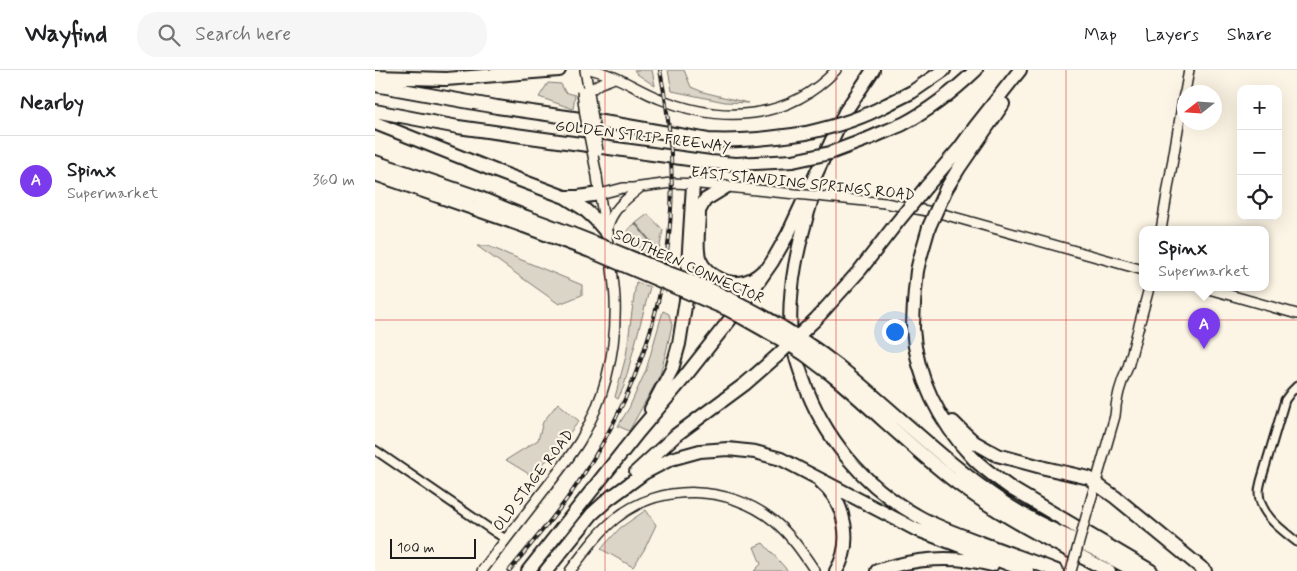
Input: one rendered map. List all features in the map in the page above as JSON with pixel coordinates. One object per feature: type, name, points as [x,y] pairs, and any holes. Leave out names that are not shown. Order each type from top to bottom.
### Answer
[{"type":"highway","points":[[375,78],[446,79],[559,70]]},
{"type":"highway","points":[[528,571],[747,298],[772,262],[788,234],[845,112],[873,70]]},
{"type":"highway","name":"GOLDEN STRIP FREEWAY","points":[[375,86],[497,108],[724,141],[781,137],[830,128],[859,118],[912,92],[944,70]]},
{"type":"highway","name":"GOLDEN STRIP FREEWAY","points":[[375,111],[458,127],[704,162],[736,164],[793,161],[830,153],[902,124],[927,109],[976,70]]},
{"type":"highway","points":[[546,571],[592,514],[675,435],[745,384],[816,319],[860,270],[959,149],[1020,70]]},
{"type":"highway","points":[[1029,70],[959,168],[946,189],[929,227],[917,272],[915,289],[913,330],[917,354],[922,374],[944,420],[958,441],[974,459],[1012,489],[1151,571]]},
{"type":"highway","points":[[375,123],[565,197],[584,209],[607,233]]},
{"type":"highway","points":[[823,159],[802,230],[793,278],[791,313],[791,337],[796,358],[809,396],[820,419],[834,442],[851,462],[876,487],[896,503],[940,527],[1057,571]]},
{"type":"highway","name":"SOUTHERN CONNECTOR","points":[[375,162],[475,196],[590,251],[729,310],[836,371],[1001,501],[1032,519],[1135,571]]},
{"type":"highway","name":"SOUTHERN CONNECTOR","points":[[375,174],[525,221]]},
{"type":"highway","points":[[697,184],[699,260],[709,273],[721,279],[739,283],[757,277],[772,262]]},
{"type":"highway","points":[[639,431],[672,369],[679,344],[686,300],[697,184]]},
{"type":"highway","points":[[699,211],[705,200],[726,187]]},
{"type":"highway","points":[[565,197],[600,194]]},
{"type":"highway","points":[[915,289],[920,339],[927,371],[944,409],[961,430],[974,442],[997,455],[1089,478],[1205,571]]},
{"type":"highway","name":"SOUTHERN CONNECTOR","points":[[836,371],[933,463],[977,497],[1013,520],[1109,571]]},
{"type":"highway","points":[[606,501],[644,472],[671,460],[700,451],[728,449],[755,452],[781,459],[915,529],[1027,571]]},
{"type":"highway","points":[[807,472],[829,489],[841,511],[845,546],[842,559],[836,571]]},
{"type":"highway","points":[[877,571],[909,562],[931,559],[974,562],[1011,571]]},
{"type":"street","name":"OLD STAGE ROAD","points":[[580,70],[586,92]]},
{"type":"street","name":"OLD STAGE ROAD","points":[[481,571],[579,443],[595,413],[611,361],[615,321],[614,284],[599,176],[585,115],[586,70]]},
{"type":"street","points":[[586,70],[591,74],[604,78],[612,76]]},
{"type":"street","points":[[593,70],[604,72],[673,104],[707,112],[742,114],[767,111],[795,101],[821,85],[836,70]]},
{"type":"street","points":[[1186,85],[1189,70]]},
{"type":"street","points":[[586,92],[612,76]]},
{"type":"street","points":[[1162,226],[1179,130]]},
{"type":"street","name":"EAST STANDING SPRINGS ROAD","points":[[600,194],[618,194],[628,192],[637,187],[671,183],[885,203],[943,214],[1139,269]]},
{"type":"street","points":[[607,233],[608,226],[622,202],[637,187]]},
{"type":"street","points":[[1071,571],[1115,416],[1123,376],[1128,367],[1148,291]]},
{"type":"street","points":[[1216,291],[1297,314]]},
{"type":"street","points":[[1297,386],[1285,400],[1261,481],[1259,494],[1269,518],[1297,542]]},
{"type":"street","points":[[375,450],[506,539]]},
{"type":"street","points":[[570,571],[596,538],[616,518],[631,508],[650,499],[669,494],[691,492],[711,493],[731,498],[767,515],[783,528],[797,544],[815,571]]},
{"type":"shaded area","points":[[634,70],[652,70],[655,86],[637,74]]},
{"type":"shaded area","points":[[668,70],[684,70],[691,87],[703,92],[748,103],[725,102],[672,91]]},
{"type":"shaded area","points":[[548,83],[561,84],[565,92],[575,95],[573,109],[539,97]]},
{"type":"shaded area","points":[[648,214],[663,230],[657,261],[639,253],[639,246],[627,239],[628,229]]},
{"type":"shaded area","points":[[477,246],[488,246],[582,285],[582,295],[559,304]]},
{"type":"shaded area","points":[[636,282],[650,287],[624,386],[618,399],[615,397],[626,356]]},
{"type":"shaded area","points":[[663,311],[669,314],[672,325],[660,375],[629,431],[618,426],[629,408],[646,370]]},
{"type":"shaded area","points":[[558,403],[579,421],[550,458],[529,474],[506,460],[538,440],[543,422]]},
{"type":"shaded area","points":[[646,510],[656,525],[633,567],[601,549],[620,528]]},
{"type":"shaded area","points":[[763,543],[788,571],[754,571],[761,564],[754,547]]},
{"type":"waterway","points":[[635,223],[661,253]]},
{"type":"railway","points":[[509,571],[560,508],[587,469],[613,423],[635,375],[652,326],[663,277],[670,226],[672,174],[668,122],[660,70]]},
{"type":"place","name":"Spinx","points":[[1204,349]]}]
